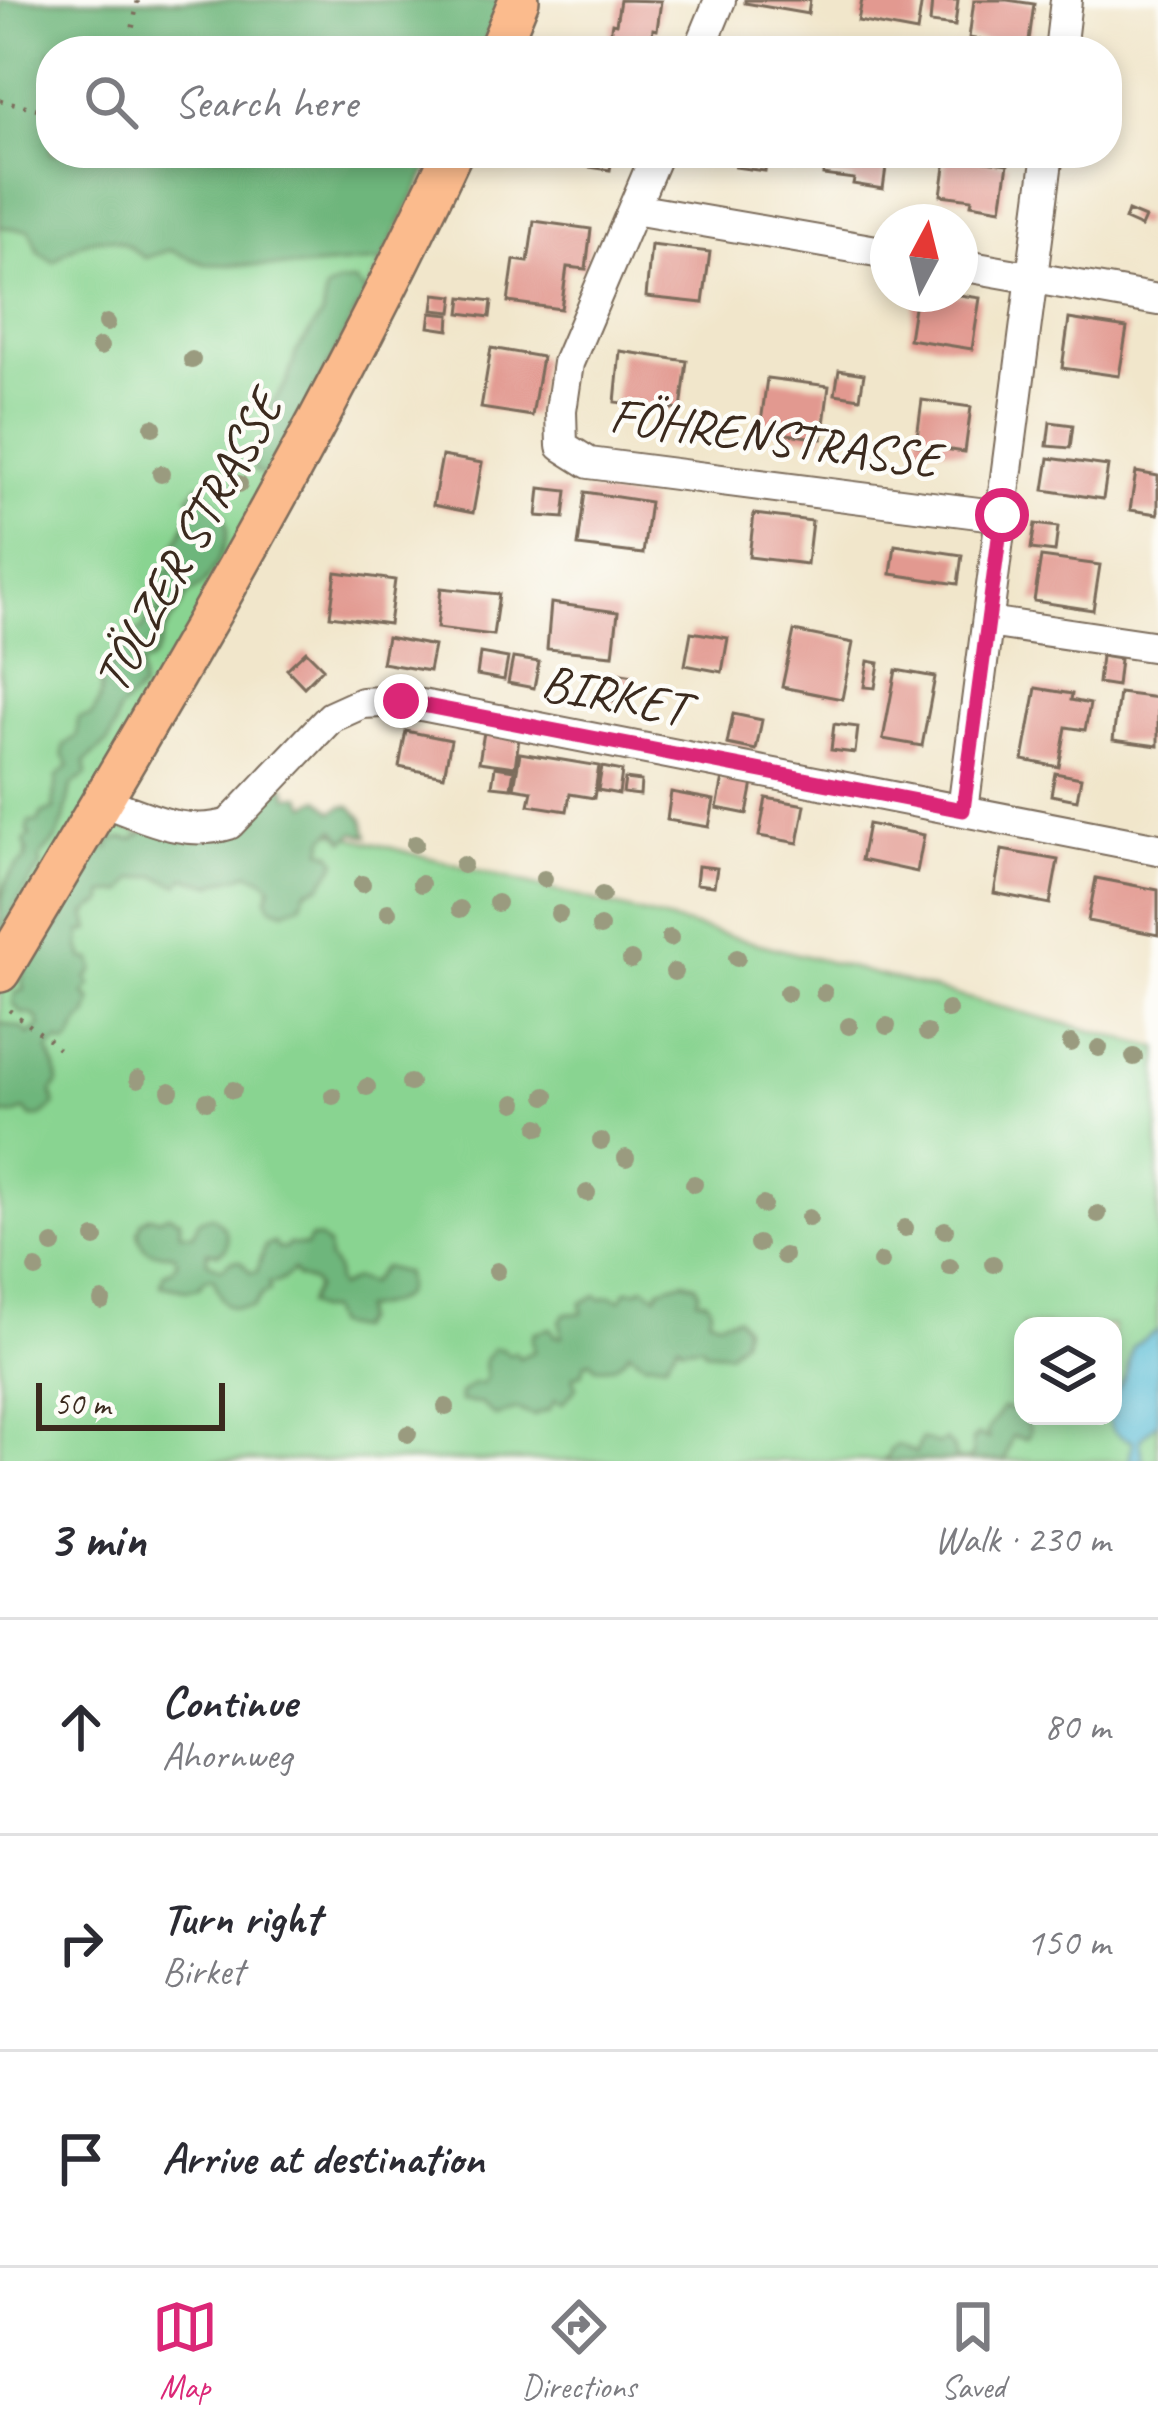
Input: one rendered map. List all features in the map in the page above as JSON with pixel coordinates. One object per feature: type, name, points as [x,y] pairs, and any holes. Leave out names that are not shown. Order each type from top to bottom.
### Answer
[{"type":"main road","points":[[504,36],[519,0]]},
{"type":"main road","name":"TÖLZER STRASSE","points":[[4,991],[102,801],[229,583],[355,348],[445,168]]},
{"type":"street","points":[[705,36],[719,0]]},
{"type":"street","points":[[1062,36],[1066,0]]},
{"type":"street","name":"FÖHRENSTRASSE","points":[[651,168],[568,363],[562,446],[589,463],[1002,515]]},
{"type":"street","points":[[963,810],[1046,168]]},
{"type":"street","points":[[634,209],[870,250]]},
{"type":"street","points":[[978,269],[1158,299]]},
{"type":"street","points":[[988,622],[1158,647]]},
{"type":"street","name":"BIRKET","points":[[102,801],[179,828],[206,831],[229,824],[331,717],[362,703],[401,701],[1158,849]]},
{"type":"path","points":[[131,36],[138,0]]},
{"type":"path","points":[[0,100],[36,108]]},
{"type":"path","points":[[4,991],[29,1024],[62,1053]]},
{"type":"green space","points":[[0,0],[502,0],[487,36],[36,36],[36,168],[428,168],[382,261],[304,267],[205,264],[169,250],[145,258],[122,242],[101,239],[76,246],[54,262],[39,252],[29,230],[0,227]]},
{"type":"green space","points":[[0,212],[382,261],[101,822],[177,843],[300,824],[1158,1048],[1158,1461],[0,1461]]},
{"type":"green space","points":[[355,282],[366,293],[270,477],[254,471],[271,405],[287,383],[296,353],[322,315],[326,290]]},
{"type":"green space","points":[[199,485],[225,519],[221,554],[167,627],[154,657],[141,665],[142,688],[118,712],[108,742],[85,762],[87,775],[71,786],[56,839],[40,857],[41,867],[0,929],[4,891],[11,874],[25,860],[29,822],[38,822],[42,814],[54,809],[57,777],[69,766],[64,745],[77,736],[78,718],[91,716],[100,695],[100,680],[112,670],[112,659],[126,647],[129,635],[143,629],[148,617],[160,613],[159,573],[172,572],[170,553],[194,508],[189,496]]},
{"type":"green space","points":[[274,787],[286,787],[288,797],[301,796],[307,805],[320,799],[333,812],[351,806],[363,819],[368,836],[354,833],[345,841],[335,829],[325,838],[322,850],[337,861],[321,885],[306,890],[301,904],[284,911],[271,906],[267,898],[271,886],[248,873],[212,885],[185,878],[178,885],[156,876],[133,879],[124,892],[105,893],[103,903],[86,914],[90,930],[81,932],[84,959],[92,960],[94,970],[84,994],[92,1001],[87,1016],[69,1042],[59,1041],[48,1050],[58,1083],[52,1092],[55,1105],[40,1117],[25,1110],[0,1114],[0,1023],[22,1028],[29,1035],[40,1026],[37,1018],[13,1004],[15,993],[24,990],[28,959],[36,957],[40,939],[62,919],[61,906],[69,901],[71,883],[85,871],[88,856],[101,847],[110,848],[110,841],[132,840],[147,830],[178,832]]},
{"type":"green space","points":[[150,1216],[180,1220],[180,1233],[193,1234],[199,1220],[212,1216],[220,1223],[226,1248],[207,1252],[207,1262],[222,1269],[231,1261],[240,1261],[251,1273],[257,1272],[265,1246],[306,1246],[310,1238],[319,1238],[328,1246],[339,1287],[354,1279],[369,1284],[383,1267],[404,1273],[405,1291],[388,1304],[362,1309],[362,1321],[355,1329],[334,1325],[328,1310],[307,1304],[316,1287],[293,1270],[269,1283],[270,1291],[253,1307],[229,1306],[213,1278],[186,1290],[161,1285],[164,1273],[177,1262],[175,1255],[148,1250],[138,1232]]},
{"type":"green space","points":[[684,1281],[696,1285],[697,1299],[707,1301],[709,1318],[737,1317],[744,1326],[742,1339],[728,1353],[678,1343],[666,1362],[644,1362],[629,1351],[611,1367],[596,1367],[591,1361],[585,1363],[582,1374],[573,1376],[577,1387],[562,1404],[555,1400],[549,1410],[534,1416],[517,1409],[495,1416],[481,1404],[460,1402],[460,1394],[486,1378],[484,1362],[494,1348],[509,1355],[515,1352],[519,1358],[534,1351],[535,1332],[551,1328],[555,1336],[562,1336],[560,1321],[565,1314],[582,1313],[581,1303],[596,1295],[621,1300],[627,1290],[644,1287],[657,1295],[660,1288]]},
{"type":"green space","points":[[1002,1408],[1014,1410],[1014,1425],[1027,1425],[1030,1431],[1027,1439],[1012,1436],[1005,1461],[882,1461],[897,1445],[916,1453],[921,1439],[938,1444],[946,1440],[956,1460],[966,1460],[973,1456],[972,1440],[978,1435],[989,1439],[987,1431]]},
{"type":"water","points":[[1158,1330],[1158,1422],[1140,1440],[1143,1461],[1129,1461],[1133,1441],[1110,1425],[1122,1425],[1122,1383],[1133,1346]]},
{"type":"building","points":[[620,0],[661,1],[652,36],[610,36],[612,23],[616,24]]},
{"type":"building","points":[[745,0],[810,0],[808,14]]},
{"type":"building","points":[[862,0],[922,0],[917,32],[858,21]]},
{"type":"building","points":[[932,0],[958,0],[955,26],[930,23]]},
{"type":"building","points":[[974,0],[1034,4],[1030,36],[969,36]]},
{"type":"building","points":[[824,168],[886,168],[883,189],[823,175]]},
{"type":"building","points":[[945,168],[1007,168],[1001,209],[971,204],[972,199],[941,195]]},
{"type":"building","points":[[1128,211],[1145,218],[1141,227],[1125,220]]},
{"type":"building","points":[[534,221],[591,229],[586,269],[567,267],[561,309],[508,302],[514,260],[528,262]]},
{"type":"building","points":[[651,245],[710,252],[703,303],[646,297]]},
{"type":"building","points":[[435,294],[454,296],[452,312],[433,310]]},
{"type":"building","points":[[462,297],[492,301],[490,317],[460,313]]},
{"type":"building","points":[[913,312],[978,312],[972,349],[909,339]]},
{"type":"building","points":[[431,313],[450,315],[449,330],[429,327]]},
{"type":"building","points":[[1069,319],[1127,328],[1119,376],[1062,368]]},
{"type":"building","points":[[491,348],[542,357],[532,416],[481,408]]},
{"type":"building","points":[[620,351],[687,361],[681,410],[615,402]]},
{"type":"building","points":[[839,370],[864,374],[860,398],[835,394]]},
{"type":"building","points":[[767,378],[829,386],[822,439],[760,430]]},
{"type":"building","points":[[922,400],[971,407],[965,452],[916,445]]},
{"type":"building","points":[[1050,422],[1073,425],[1070,448],[1047,446]]},
{"type":"building","points":[[442,456],[482,463],[473,513],[433,505]]},
{"type":"building","points":[[1049,458],[1108,466],[1103,499],[1044,490]]},
{"type":"building","points":[[1136,472],[1158,476],[1158,514],[1130,510]]},
{"type":"building","points":[[540,488],[567,491],[564,518],[537,516]]},
{"type":"building","points":[[585,492],[650,502],[643,554],[578,546]]},
{"type":"building","points":[[754,514],[812,521],[807,564],[749,557]]},
{"type":"building","points":[[1035,524],[1058,527],[1055,552],[1031,549]]},
{"type":"building","points":[[895,545],[962,555],[958,584],[891,574]]},
{"type":"building","points":[[1041,557],[1100,565],[1093,610],[1034,601]]},
{"type":"building","points":[[336,572],[395,580],[389,624],[330,616]]},
{"type":"building","points":[[441,588],[499,594],[493,635],[437,628]]},
{"type":"building","points":[[551,603],[618,612],[613,655],[547,649]]},
{"type":"building","points":[[794,631],[853,643],[842,699],[782,687]]},
{"type":"building","points":[[691,632],[728,638],[722,672],[685,665]]},
{"type":"building","points":[[387,637],[434,646],[429,671],[382,663]]},
{"type":"building","points":[[306,651],[323,668],[304,687],[287,669]]},
{"type":"building","points":[[480,653],[508,658],[504,680],[477,675]]},
{"type":"building","points":[[1101,656],[1120,659],[1117,686],[1098,683]]},
{"type":"building","points":[[513,658],[539,662],[534,688],[508,683]]},
{"type":"building","points":[[868,661],[879,663],[875,688],[864,687]]},
{"type":"building","points":[[896,670],[935,677],[922,746],[883,739]]},
{"type":"building","points":[[609,672],[634,676],[630,703],[604,699]]},
{"type":"building","points":[[1036,688],[1072,694],[1071,700],[1090,704],[1085,730],[1066,727],[1059,767],[1023,760]]},
{"type":"building","points":[[1119,693],[1158,698],[1158,746],[1113,740]]},
{"type":"building","points":[[733,714],[762,720],[756,750],[727,744]]},
{"type":"building","points":[[834,724],[858,727],[855,753],[831,750]]},
{"type":"building","points":[[406,731],[451,740],[444,776],[399,767]]},
{"type":"building","points":[[484,732],[519,738],[515,767],[479,762]]},
{"type":"building","points":[[520,753],[599,766],[594,798],[570,794],[567,811],[529,805],[532,791],[514,788]]},
{"type":"building","points":[[495,767],[514,770],[511,788],[492,786]]},
{"type":"building","points":[[602,767],[622,771],[619,794],[598,790]]},
{"type":"building","points":[[1055,773],[1081,778],[1077,800],[1051,795]]},
{"type":"building","points":[[723,778],[753,783],[747,814],[717,808]]},
{"type":"building","points":[[625,779],[641,781],[640,795],[623,793]]},
{"type":"building","points":[[671,792],[714,800],[709,827],[667,820]]},
{"type":"building","points":[[766,798],[805,805],[798,843],[759,836]]},
{"type":"building","points":[[868,824],[924,835],[917,872],[861,860]]},
{"type":"building","points":[[1002,850],[1058,860],[1050,904],[994,893]]},
{"type":"building","points":[[698,866],[717,868],[714,886],[696,884]]},
{"type":"building","points":[[1096,878],[1158,890],[1158,935],[1088,921]]},
{"type":"route","points":[[401,701],[963,810],[1002,515]]}]
